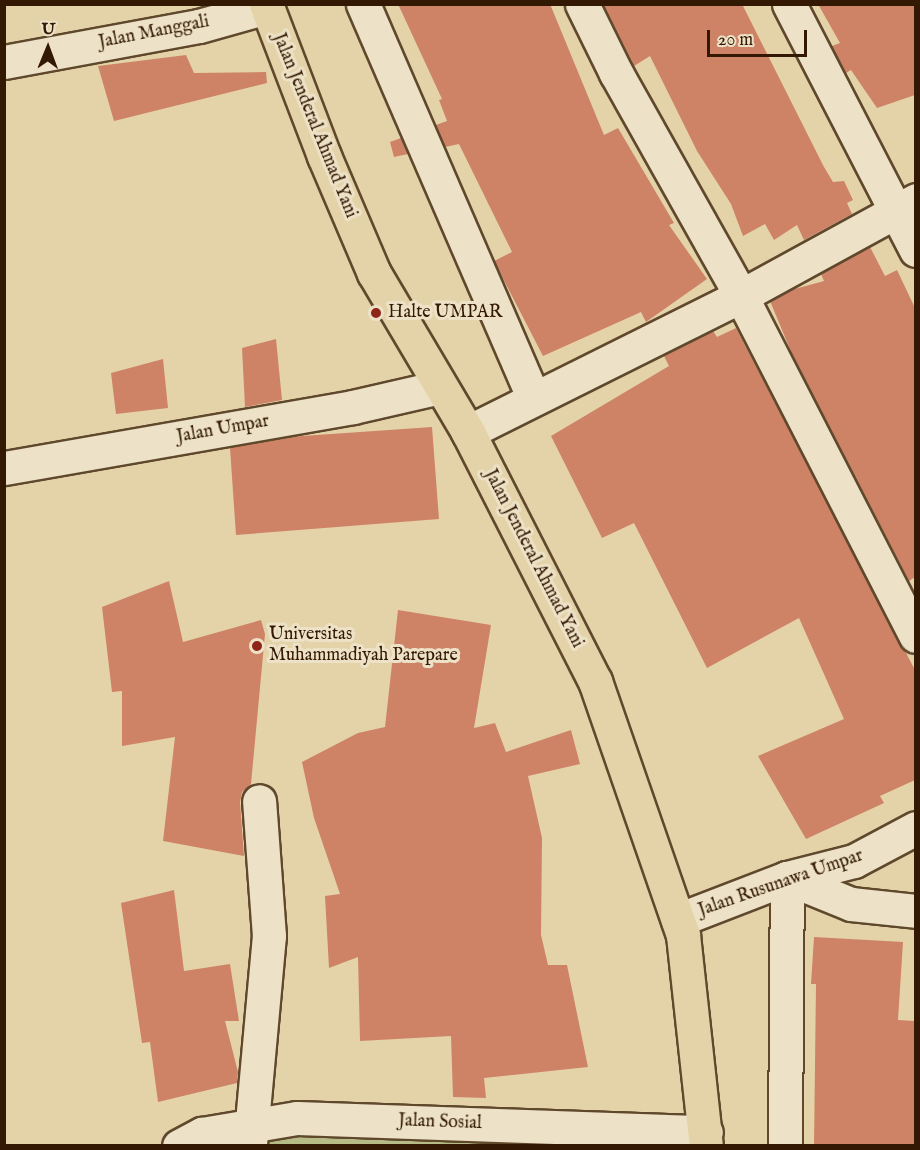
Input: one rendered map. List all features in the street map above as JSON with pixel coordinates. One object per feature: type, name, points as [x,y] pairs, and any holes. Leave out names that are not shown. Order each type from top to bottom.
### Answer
[{"type":"highway","name":"Jalan Jenderal Ahmad Yani","points":[[267,6],[374,273],[468,432],[595,681],[678,920],[706,1139]]},
{"type":"street","points":[[363,4],[534,399]]},
{"type":"street","points":[[582,4],[616,74],[741,296],[915,636]]},
{"type":"street","points":[[789,4],[906,206],[915,250]]},
{"type":"street","name":"Jalan Manggali","points":[[4,62],[199,26],[267,6]]},
{"type":"street","points":[[468,432],[741,296],[906,206]]},
{"type":"street","name":"Jalan Umpar","points":[[4,468],[353,407],[440,387]]},
{"type":"street","points":[[251,1134],[268,936],[259,801]]},
{"type":"street","name":"Jalan Rusunawa Umpar","points":[[678,920],[787,878],[855,861],[915,828]]},
{"type":"street","points":[[786,1146],[787,878],[852,904],[915,911]]},
{"type":"street","name":"Jalan Sosial","points":[[178,1146],[202,1134],[251,1134],[297,1118],[706,1139]]},
{"type":"green space","points":[[265,1127],[692,1146],[265,1146]]},
{"type":"building","points":[[398,4],[550,4],[604,135],[618,128],[674,223],[669,225],[707,279],[646,322],[641,312],[543,356],[494,261],[512,252],[459,144],[445,147],[436,125],[447,121],[439,100],[442,99]]},
{"type":"building","points":[[603,4],[742,4],[824,167],[833,182],[844,181],[853,200],[847,203],[852,214],[804,240],[797,225],[774,240],[765,224],[743,236],[731,204],[697,151],[650,56],[634,66]]},
{"type":"building","points":[[818,4],[915,4],[915,95],[877,108],[851,70],[846,73],[832,46],[840,43]]},
{"type":"building","points":[[186,55],[194,73],[266,72],[267,83],[114,121],[98,66]]},
{"type":"building","points":[[401,138],[408,154],[394,157],[390,142]]},
{"type":"building","points":[[870,247],[885,276],[897,270],[915,308],[915,577],[909,581],[792,354],[770,301],[791,290],[824,281],[821,274]]},
{"type":"building","points":[[736,328],[915,670],[915,780],[880,796],[884,803],[806,839],[758,756],[844,719],[799,618],[707,668],[634,523],[602,538],[551,436],[669,366],[664,356],[713,331],[717,337]]},
{"type":"building","points":[[276,339],[282,400],[245,407],[242,348]]},
{"type":"building","points":[[163,359],[168,408],[116,414],[111,373]]},
{"type":"building","points":[[432,427],[439,519],[236,535],[230,448],[288,437]]},
{"type":"building","points":[[169,581],[183,642],[261,620],[265,634],[251,784],[242,792],[240,802],[244,856],[163,841],[175,737],[122,746],[122,691],[112,692],[102,607]]},
{"type":"building","points":[[398,610],[491,625],[474,728],[495,723],[506,752],[571,730],[580,764],[528,776],[542,838],[541,935],[548,965],[567,965],[588,1067],[484,1078],[486,1098],[453,1097],[451,1036],[360,1041],[358,957],[329,968],[325,896],[340,894],[314,818],[302,762],[358,733],[385,727]]},
{"type":"building","points":[[174,890],[184,971],[230,964],[239,1021],[225,1021],[238,1072],[237,1083],[158,1102],[150,1042],[142,1043],[121,903]]},
{"type":"building","points":[[814,937],[903,942],[898,1020],[915,1021],[915,1146],[814,1146],[816,984],[811,984]]},
{"type":"place","name":"Halte UMPAR","points":[[376,313]]},
{"type":"place","name":"Universitas Muhammadiyah Parepare","points":[[257,646]]}]
